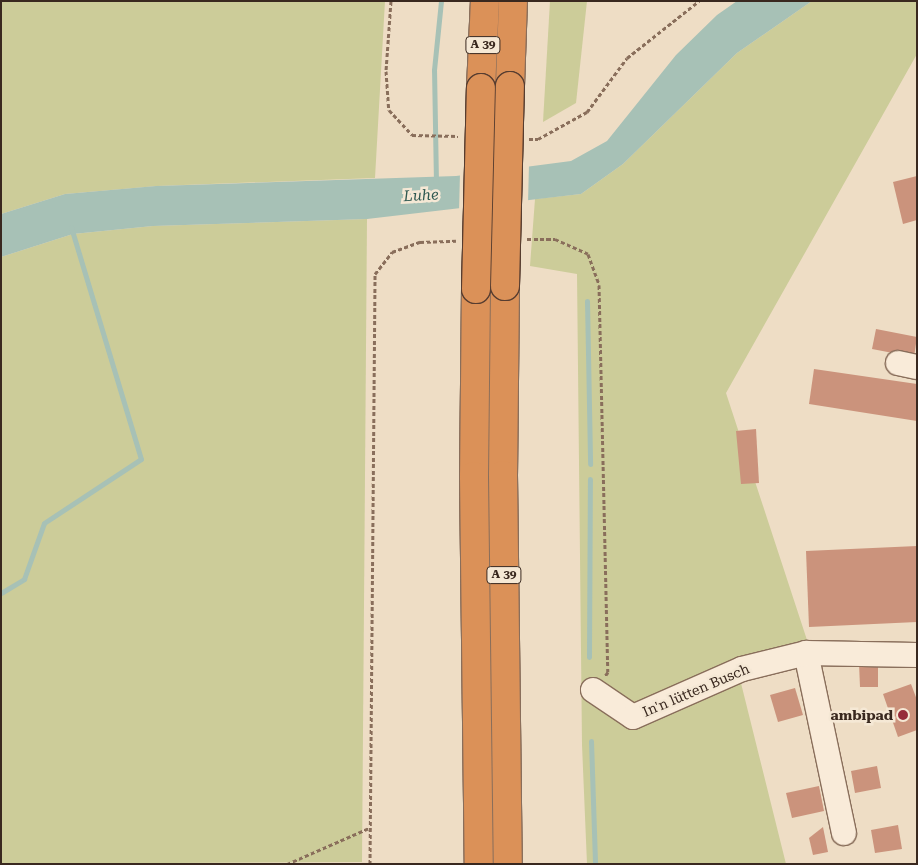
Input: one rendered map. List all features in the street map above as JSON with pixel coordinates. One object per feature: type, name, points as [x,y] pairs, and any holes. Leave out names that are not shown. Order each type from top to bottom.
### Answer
[{"type":"highway","name":"A 39","points":[[480,864],[474,476],[476,289],[485,1]]},
{"type":"highway","name":"A 39","points":[[508,864],[503,475],[510,86],[514,1]]},
{"type":"street","name":"In'n lütten Busch","points":[[593,690],[633,717],[742,669],[806,653],[917,655]]},
{"type":"street","points":[[806,653],[844,833]]},
{"type":"path","points":[[287,864],[369,828],[370,864]]},
{"type":"green space","points":[[1,1],[385,1],[375,178],[157,186],[65,194],[1,214]]},
{"type":"green space","points":[[550,1],[587,1],[576,103],[543,122]]},
{"type":"green space","points":[[812,1],[917,1],[917,54],[726,393],[807,640],[735,659],[786,864],[587,864],[582,745],[577,274],[530,266],[535,199],[581,194],[623,164],[737,53]]},
{"type":"green space","points":[[367,219],[362,862],[1,864],[1,257],[73,234],[153,226]]},
{"type":"water","name":"Luhe","points":[[737,1],[812,1],[737,53],[623,164],[581,194],[367,219],[153,226],[73,234],[1,257],[1,214],[65,194],[156,186],[456,176],[571,161],[607,141],[676,55],[717,15]]},
{"type":"pier","points":[[529,164],[528,203],[459,212],[460,173]]},
{"type":"building","points":[[917,176],[917,220],[903,224],[893,182]]},
{"type":"building","points":[[876,329],[917,337],[914,357],[872,349]]},
{"type":"building","points":[[814,369],[917,384],[917,421],[809,404]]},
{"type":"building","points":[[756,429],[759,483],[741,484],[736,431]]},
{"type":"building","points":[[917,546],[917,622],[809,627],[806,551]]},
{"type":"building","points":[[859,663],[878,663],[878,687],[860,687]]},
{"type":"building","name":"ambipad","points":[[911,684],[917,700],[917,730],[898,737],[883,694]]},
{"type":"building","points":[[795,688],[803,715],[778,722],[770,695]]},
{"type":"building","points":[[877,766],[881,788],[855,793],[851,771]]},
{"type":"building","points":[[819,786],[824,811],[792,818],[786,793]]},
{"type":"building","points":[[898,825],[902,849],[875,853],[871,830]]},
{"type":"building","points":[[823,827],[828,852],[813,855],[809,838]]},
{"type":"waterway","name":"Luhe","points":[[436,183],[434,70],[441,1]]},
{"type":"waterway","points":[[1,593],[24,579],[44,523],[141,459],[71,227]]},
{"type":"waterway","points":[[587,301],[590,464]]},
{"type":"waterway","points":[[589,657],[590,479]]},
{"type":"waterway","points":[[591,741],[595,864]]},
{"type":"place","name":"ambipad","points":[[903,715]]}]
